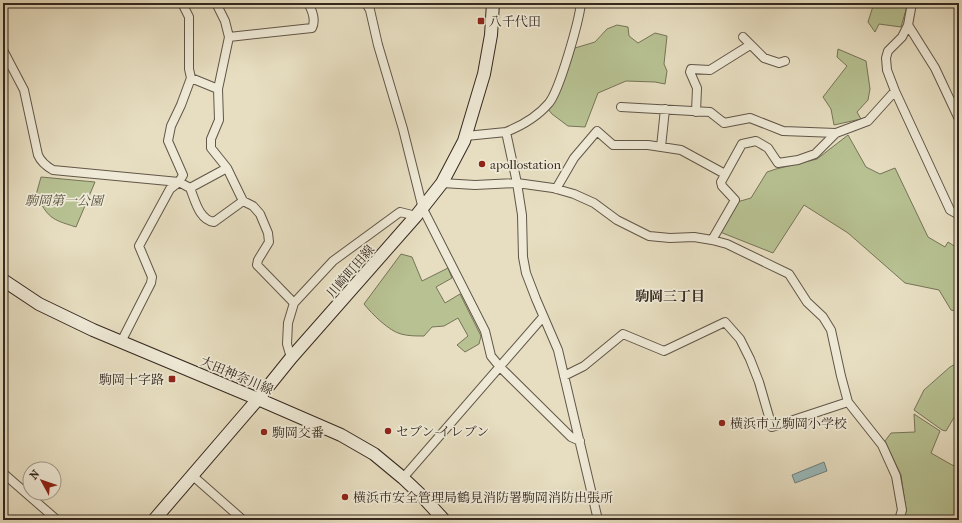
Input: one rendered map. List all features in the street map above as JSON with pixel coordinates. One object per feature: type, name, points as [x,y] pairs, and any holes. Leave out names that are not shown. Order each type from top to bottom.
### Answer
[{"type":"main road","name":"川崎町田線","points":[[154,520],[258,399],[291,358],[419,213],[442,183],[466,136],[484,74],[491,35],[493,3]]},
{"type":"main road","name":"大田神奈川線","points":[[3,280],[39,304],[121,342],[341,435],[374,454],[404,478],[444,520]]},
{"type":"street","points":[[121,342],[151,283],[152,277],[139,246],[170,189],[179,182],[182,175],[168,141],[171,126],[182,105],[191,78],[189,69],[189,17],[182,3]]},
{"type":"street","points":[[216,3],[225,21],[229,37],[218,89],[219,120],[211,139],[211,148],[227,168],[243,201],[254,206],[260,214],[268,233],[269,242],[258,260],[257,265],[294,303]]},
{"type":"street","points":[[229,37],[312,28],[314,24],[312,10],[308,3]]},
{"type":"street","points":[[366,3],[370,10],[378,45],[403,129],[419,213],[485,331],[491,356],[500,367],[571,437],[580,441]]},
{"type":"street","points":[[466,136],[506,132],[516,128],[530,119],[549,102],[558,85],[580,14],[581,3]]},
{"type":"street","points":[[912,3],[908,25],[902,37],[888,51],[886,58],[887,70],[895,91],[950,210],[959,215]]},
{"type":"street","points":[[908,25],[935,68],[959,119]]},
{"type":"street","points":[[743,37],[764,58],[780,63],[785,61]]},
{"type":"street","points":[[696,112],[697,88],[690,72],[691,69],[710,70],[750,45]]},
{"type":"street","points":[[3,50],[24,90],[38,155],[43,163],[53,170],[179,182],[190,188],[202,217],[210,222],[214,222],[243,201]]},
{"type":"street","points":[[191,78],[218,89]]},
{"type":"street","points":[[621,107],[710,112],[724,123],[750,118],[783,131],[836,133],[868,121],[895,91]]},
{"type":"street","points":[[661,147],[664,109]]},
{"type":"street","points":[[556,189],[574,158],[597,131],[613,145],[648,145],[681,150],[725,174]]},
{"type":"street","points":[[506,132],[522,215],[523,258],[526,273],[558,350],[598,520]]},
{"type":"street","points":[[712,240],[735,200],[722,186],[721,182],[742,144],[756,141],[768,148],[778,163],[798,160],[815,154],[836,133]]},
{"type":"street","points":[[190,188],[227,168]]},
{"type":"street","points":[[442,183],[475,185],[517,184],[556,189],[574,194],[594,203],[617,220],[649,236],[670,238],[694,237],[727,244],[788,274],[807,302],[823,318],[831,330],[848,402],[882,445],[896,476],[902,510],[899,520]]},
{"type":"street","points":[[291,358],[287,344],[288,324],[294,303],[333,260],[374,230],[400,212],[419,213]]},
{"type":"street","points":[[404,478],[543,317]]},
{"type":"street","points":[[564,376],[584,366],[623,334],[664,352],[725,322],[740,339],[750,359],[772,427],[848,402]]},
{"type":"street","points":[[3,473],[57,520]]},
{"type":"street","points":[[192,476],[243,520]]},
{"type":"green space","points":[[874,3],[908,3],[901,27],[879,24],[875,32],[868,22]]},
{"type":"green space","points":[[617,25],[628,27],[629,36],[638,43],[655,33],[667,36],[664,64],[667,71],[665,84],[655,82],[626,81],[598,93],[585,127],[568,126],[552,114],[547,108],[553,103],[575,48],[595,42],[607,29]]},
{"type":"green space","points":[[838,49],[866,61],[870,89],[868,100],[857,112],[861,119],[834,125],[831,109],[823,97],[847,66],[837,57]]},
{"type":"green space","points":[[848,135],[866,167],[880,174],[895,168],[928,237],[945,247],[948,242],[959,249],[959,312],[951,310],[939,290],[905,283],[848,233],[804,205],[773,253],[720,232],[737,202],[751,198],[767,172],[817,159]]},
{"type":"green space","name":"駒岡第一公園","points":[[41,177],[95,182],[76,227],[51,217],[44,209],[36,195]]},
{"type":"green space","points":[[401,254],[412,257],[422,281],[448,268],[452,278],[436,287],[445,303],[460,294],[481,336],[479,344],[465,352],[457,345],[468,336],[458,318],[444,326],[432,327],[424,336],[409,336],[391,329],[381,322],[367,308],[364,304]]},
{"type":"green space","points":[[959,362],[959,409],[946,431],[942,430],[914,410],[924,390],[950,367]]},
{"type":"green space","points":[[914,414],[940,431],[931,453],[952,465],[959,467],[959,520],[904,520],[906,510],[901,475],[885,441],[891,433],[915,432]]},
{"type":"water","points":[[824,462],[827,471],[795,483],[792,475]]},
{"type":"place","name":"八千代田","points":[[481,21]]},
{"type":"place","name":"apollostation","points":[[482,164]]},
{"type":"place","name":"駒岡十字路","points":[[172,379]]},
{"type":"place","name":"横浜市立駒岡小学校","points":[[722,423]]},
{"type":"place","name":"セブン-イレブン","points":[[388,431]]},
{"type":"place","name":"駒岡交番","points":[[264,432]]},
{"type":"place","name":"横浜市安全管理局鶴見消防署駒岡消防出張所","points":[[345,497]]},
{"type":"district","name":"駒岡三丁目","points":[[670,296]]}]
